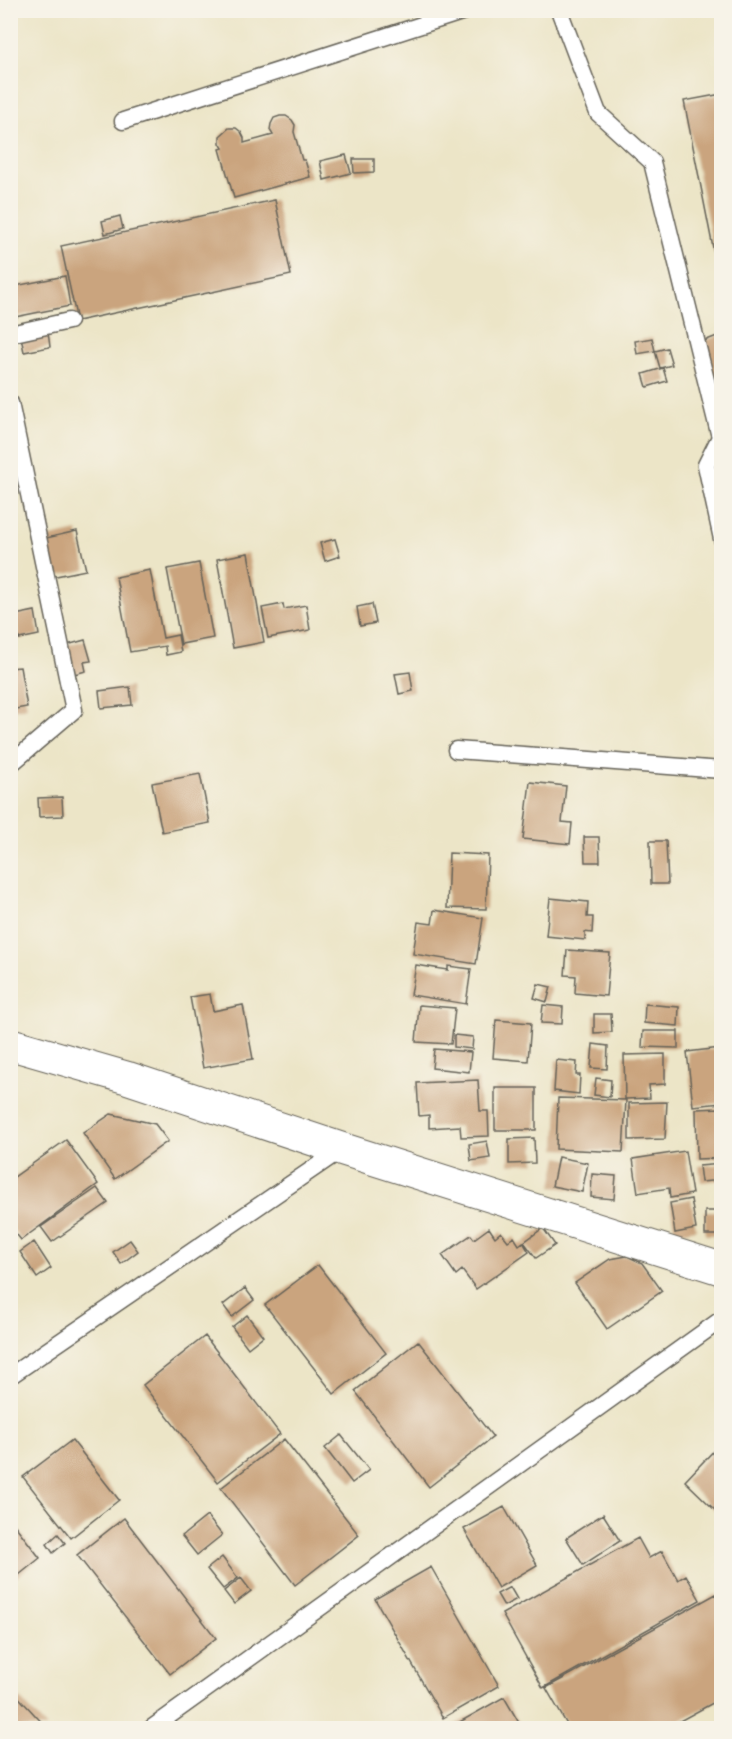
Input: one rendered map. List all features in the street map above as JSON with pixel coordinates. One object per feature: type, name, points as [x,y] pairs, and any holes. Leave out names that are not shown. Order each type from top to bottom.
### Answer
[{"type":"street","points":[[10,1044],[128,1078],[342,1149],[722,1269]]},
{"type":"lane","points":[[123,121],[468,10]]},
{"type":"lane","points":[[559,10],[598,112],[652,162],[720,437],[706,465],[722,539]]},
{"type":"lane","points":[[10,334],[69,321]]},
{"type":"lane","points":[[10,403],[74,710],[13,762],[10,762]]},
{"type":"lane","points":[[456,750],[722,770]]},
{"type":"lane","points":[[10,1376],[342,1149]]},
{"type":"lane","points":[[152,1728],[722,1319]]},
{"type":"building","points":[[722,94],[722,251],[714,253],[684,101]]},
{"type":"building","points":[[286,116],[295,125],[294,132],[302,160],[305,160],[310,177],[234,198],[220,149],[223,148],[220,136],[229,128],[236,128],[241,132],[244,143],[273,135],[270,130],[271,124],[274,118]]},
{"type":"building","points":[[346,155],[351,173],[324,180],[320,161]]},
{"type":"building","points":[[353,159],[374,159],[374,172],[354,173]]},
{"type":"building","points":[[275,200],[291,275],[77,321],[61,246]]},
{"type":"building","points":[[120,216],[123,229],[105,234],[102,221]]},
{"type":"building","points":[[65,276],[70,306],[10,318],[10,287]]},
{"type":"building","points":[[48,332],[50,347],[24,352],[21,337]]},
{"type":"building","points":[[722,334],[722,374],[714,378],[699,343]]},
{"type":"building","points":[[652,338],[655,351],[637,354],[635,341]]},
{"type":"building","points":[[667,348],[672,365],[660,368],[655,351]]},
{"type":"building","points":[[663,368],[667,381],[647,387],[643,374]]},
{"type":"building","points":[[722,464],[722,495],[721,495],[712,467]]},
{"type":"building","points":[[77,531],[86,570],[51,577],[42,539]]},
{"type":"building","points":[[335,539],[340,556],[325,561],[320,543]]},
{"type":"building","points":[[248,553],[264,642],[233,648],[217,559]]},
{"type":"building","points":[[199,563],[213,638],[181,644],[167,569]]},
{"type":"building","points":[[150,570],[163,638],[178,635],[181,652],[166,655],[165,646],[130,652],[116,577]]},
{"type":"building","points":[[283,604],[284,609],[306,605],[310,630],[268,638],[262,608]]},
{"type":"building","points":[[372,604],[376,623],[360,626],[357,607]]},
{"type":"building","points":[[35,611],[39,635],[19,639],[15,615]]},
{"type":"building","points":[[85,640],[91,661],[84,662],[86,671],[74,674],[67,645]]},
{"type":"building","points":[[20,667],[27,707],[10,710],[10,668]]},
{"type":"building","points":[[410,672],[413,691],[399,694],[395,674]]},
{"type":"building","points":[[130,687],[132,705],[101,708],[99,691]]},
{"type":"building","points":[[200,774],[210,823],[162,832],[152,783]]},
{"type":"building","points":[[530,782],[566,786],[562,822],[572,823],[570,844],[523,839]]},
{"type":"building","points":[[62,797],[63,816],[39,817],[38,798]]},
{"type":"building","points":[[584,837],[599,837],[600,862],[585,862]]},
{"type":"building","points":[[650,841],[666,841],[668,884],[651,884]]},
{"type":"building","points":[[449,853],[488,855],[486,909],[447,908]]},
{"type":"building","points":[[550,898],[588,902],[587,917],[593,917],[592,933],[585,932],[585,940],[546,936]]},
{"type":"building","points":[[434,910],[483,918],[476,964],[413,954],[418,922],[432,924]]},
{"type":"building","points":[[567,950],[610,953],[606,996],[575,993],[576,976],[565,975]]},
{"type":"building","points":[[416,965],[448,970],[448,966],[471,969],[466,1004],[411,995]]},
{"type":"building","points":[[538,984],[551,987],[547,1002],[534,998]]},
{"type":"building","points":[[210,994],[213,1011],[243,1005],[253,1059],[203,1068],[190,997]]},
{"type":"building","points":[[645,1004],[679,1007],[678,1026],[644,1023]]},
{"type":"building","points":[[419,1005],[455,1008],[451,1044],[416,1042]]},
{"type":"building","points":[[543,1005],[563,1007],[562,1024],[541,1023]]},
{"type":"building","points":[[594,1014],[611,1014],[612,1032],[594,1033]]},
{"type":"building","points":[[496,1020],[531,1023],[528,1061],[493,1058]]},
{"type":"building","points":[[643,1031],[678,1031],[678,1048],[642,1047]]},
{"type":"building","points":[[454,1035],[473,1037],[472,1049],[454,1047]]},
{"type":"building","points":[[593,1044],[608,1046],[607,1069],[591,1068]]},
{"type":"building","points":[[720,1048],[722,1103],[693,1106],[687,1052]]},
{"type":"building","points":[[434,1049],[471,1052],[469,1072],[432,1068]]},
{"type":"building","points":[[665,1054],[665,1084],[649,1085],[650,1098],[625,1099],[624,1055]]},
{"type":"building","points":[[556,1060],[577,1062],[576,1075],[580,1075],[579,1094],[554,1091]]},
{"type":"building","points":[[596,1078],[611,1080],[610,1097],[594,1095]]},
{"type":"building","points":[[478,1080],[480,1111],[488,1111],[489,1136],[461,1137],[460,1126],[429,1128],[429,1115],[419,1116],[417,1083]]},
{"type":"building","points":[[495,1088],[536,1088],[536,1130],[495,1130]]},
{"type":"building","points":[[558,1098],[626,1100],[623,1152],[556,1149]]},
{"type":"building","points":[[667,1102],[665,1139],[629,1140],[629,1103]]},
{"type":"building","points":[[722,1108],[722,1158],[697,1159],[696,1109]]},
{"type":"building","points":[[111,1114],[155,1124],[168,1141],[115,1179],[83,1133]]},
{"type":"building","points":[[534,1138],[535,1163],[509,1164],[509,1139]]},
{"type":"building","points":[[66,1140],[98,1184],[21,1240],[10,1226],[10,1180]]},
{"type":"building","points":[[487,1141],[490,1158],[471,1161],[469,1144]]},
{"type":"building","points":[[685,1151],[692,1194],[670,1198],[669,1188],[638,1193],[633,1159]]},
{"type":"building","points":[[558,1157],[588,1163],[582,1192],[552,1186]]},
{"type":"building","points":[[722,1164],[722,1180],[701,1182],[699,1166]]},
{"type":"building","points":[[592,1174],[616,1176],[614,1199],[591,1197]]},
{"type":"building","points":[[97,1188],[108,1203],[52,1242],[41,1227]]},
{"type":"building","points":[[691,1199],[696,1229],[675,1233],[670,1203]]},
{"type":"building","points":[[705,1211],[722,1211],[722,1235],[705,1235]]},
{"type":"building","points":[[489,1228],[495,1237],[501,1232],[508,1241],[514,1237],[519,1245],[523,1242],[529,1252],[476,1289],[462,1270],[456,1275],[442,1255],[471,1235],[474,1239]]},
{"type":"building","points":[[543,1228],[555,1245],[536,1258],[524,1242]]},
{"type":"building","points":[[130,1240],[138,1251],[121,1264],[113,1252]]},
{"type":"building","points":[[34,1242],[51,1268],[37,1278],[20,1252]]},
{"type":"building","points":[[627,1256],[642,1263],[662,1291],[607,1329],[575,1283],[610,1259]]},
{"type":"building","points":[[318,1265],[386,1353],[334,1394],[265,1305]]},
{"type":"building","points":[[245,1288],[254,1300],[232,1317],[223,1305]]},
{"type":"building","points":[[247,1315],[263,1336],[248,1348],[232,1327]]},
{"type":"building","points":[[205,1336],[280,1434],[218,1482],[143,1385]]},
{"type":"building","points":[[418,1341],[493,1437],[429,1487],[355,1391]]},
{"type":"building","points":[[341,1435],[369,1470],[352,1483],[325,1448]]},
{"type":"building","points":[[284,1439],[359,1535],[295,1585],[221,1488]]},
{"type":"building","points":[[72,1440],[119,1500],[71,1538],[23,1477]]},
{"type":"building","points":[[722,1442],[722,1510],[718,1513],[685,1481]]},
{"type":"building","points":[[504,1507],[537,1565],[498,1588],[464,1529]]},
{"type":"building","points":[[603,1514],[620,1541],[583,1565],[566,1538]]},
{"type":"building","points":[[207,1516],[222,1535],[197,1555],[182,1536]]},
{"type":"building","points":[[124,1518],[216,1638],[170,1674],[77,1555]]},
{"type":"building","points":[[10,1519],[40,1558],[14,1579],[10,1574]]},
{"type":"building","points":[[58,1534],[65,1543],[53,1553],[47,1544]]},
{"type":"building","points":[[638,1538],[649,1558],[662,1551],[678,1580],[686,1575],[700,1600],[543,1688],[502,1614]]},
{"type":"building","points":[[222,1557],[238,1578],[223,1589],[207,1569]]},
{"type":"building","points":[[431,1567],[499,1686],[443,1718],[375,1599]]},
{"type":"building","points":[[241,1578],[251,1591],[234,1604],[224,1591]]},
{"type":"building","points":[[510,1587],[517,1599],[504,1606],[497,1594]]},
{"type":"building","points":[[716,1594],[722,1604],[722,1698],[667,1728],[569,1728],[546,1688]]},
{"type":"building","points":[[10,1688],[47,1728],[10,1728]]},
{"type":"building","points":[[504,1697],[522,1728],[449,1728]]}]
